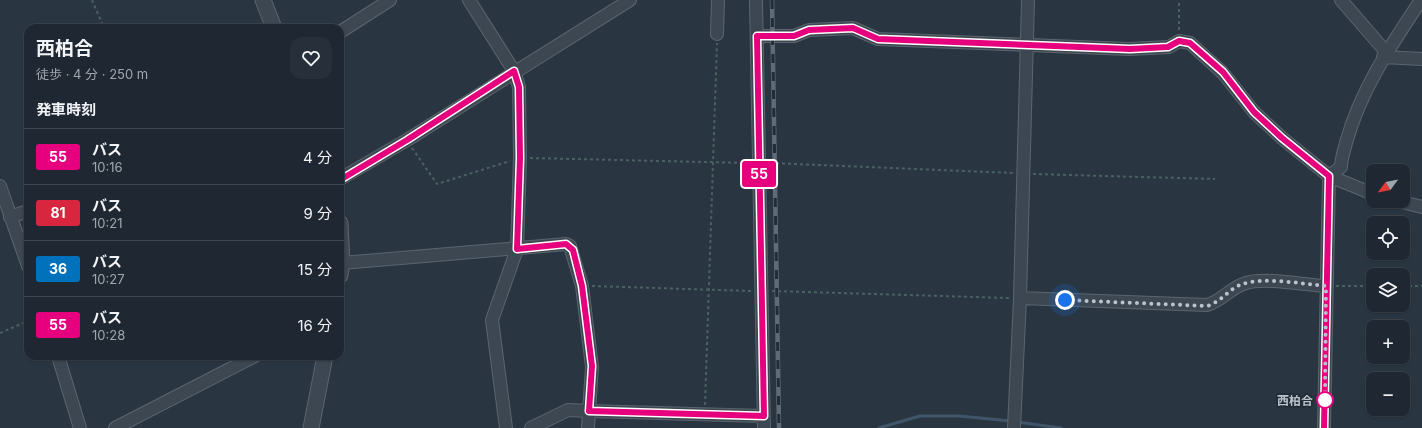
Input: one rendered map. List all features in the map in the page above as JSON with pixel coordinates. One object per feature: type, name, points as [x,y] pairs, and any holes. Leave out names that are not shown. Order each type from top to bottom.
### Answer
[{"type":"street","points":[[263,0],[272,24]]},
{"type":"street","points":[[344,29],[390,0]]},
{"type":"street","points":[[469,0],[514,71],[519,87],[520,158],[517,249],[492,320],[506,428]]},
{"type":"street","points":[[344,178],[407,140],[514,71],[630,0]]},
{"type":"street","points":[[717,34],[718,0]]},
{"type":"street","points":[[532,428],[568,410],[705,414],[764,422],[756,0]]},
{"type":"street","points":[[1014,428],[1020,298],[1022,174],[1028,0]]},
{"type":"street","points":[[1341,0],[1385,55],[1422,59]]},
{"type":"street","points":[[1329,176],[1342,167],[1349,132],[1364,95],[1385,55],[1421,0]]},
{"type":"street","points":[[757,36],[794,36],[809,30],[853,28],[878,39],[1130,49],[1168,47],[1179,41],[1190,43],[1223,72],[1254,112],[1282,138],[1329,176],[1366,191]]},
{"type":"street","points":[[1324,428],[1329,176]]},
{"type":"street","points":[[0,186],[24,255]]},
{"type":"street","points":[[1410,204],[1422,206]]},
{"type":"street","points":[[10,217],[24,212]]},
{"type":"street","points":[[344,269],[566,244],[570,246],[582,286],[592,366],[588,428]]},
{"type":"street","points":[[1020,298],[1207,306],[1216,303],[1232,290],[1248,282],[1275,282],[1326,286]]},
{"type":"street","points":[[59,360],[80,428]]},
{"type":"street","points":[[115,428],[247,360]]},
{"type":"street","points":[[311,428],[324,360]]},
{"type":"path","points":[[92,0],[102,24]]},
{"type":"path","points":[[1179,0],[1179,41]]},
{"type":"path","points":[[705,414],[717,34]]},
{"type":"path","points":[[407,140],[437,184],[520,158],[759,163],[1022,174],[1214,179]]},
{"type":"path","points":[[582,286],[1020,298]]},
{"type":"path","points":[[1326,286],[1366,286]]},
{"type":"path","points":[[1410,286],[1422,286]]},
{"type":"path","points":[[0,333],[24,323]]},
{"type":"waterway","points":[[879,428],[920,416],[959,416],[1011,421]]},
{"type":"waterway","points":[[1017,422],[1061,428]]},
{"type":"railway","points":[[772,0],[779,428]]},
{"type":"bus line","name":"55","points":[[344,178],[407,140],[514,71],[519,87],[520,158],[517,249],[566,244],[573,250],[582,286],[592,366],[589,411],[764,416],[757,36],[794,36],[809,30],[853,28],[878,39],[1044,47],[1130,49],[1168,47],[1179,41],[1190,43],[1223,72],[1254,112],[1282,138],[1329,176],[1324,428]]},
{"type":"place","name":"西柏合","points":[[1325,400]]},
{"type":"route","points":[[1065,300],[1207,306],[1216,303],[1238,285],[1248,282],[1275,282],[1326,286],[1325,400]]}]
